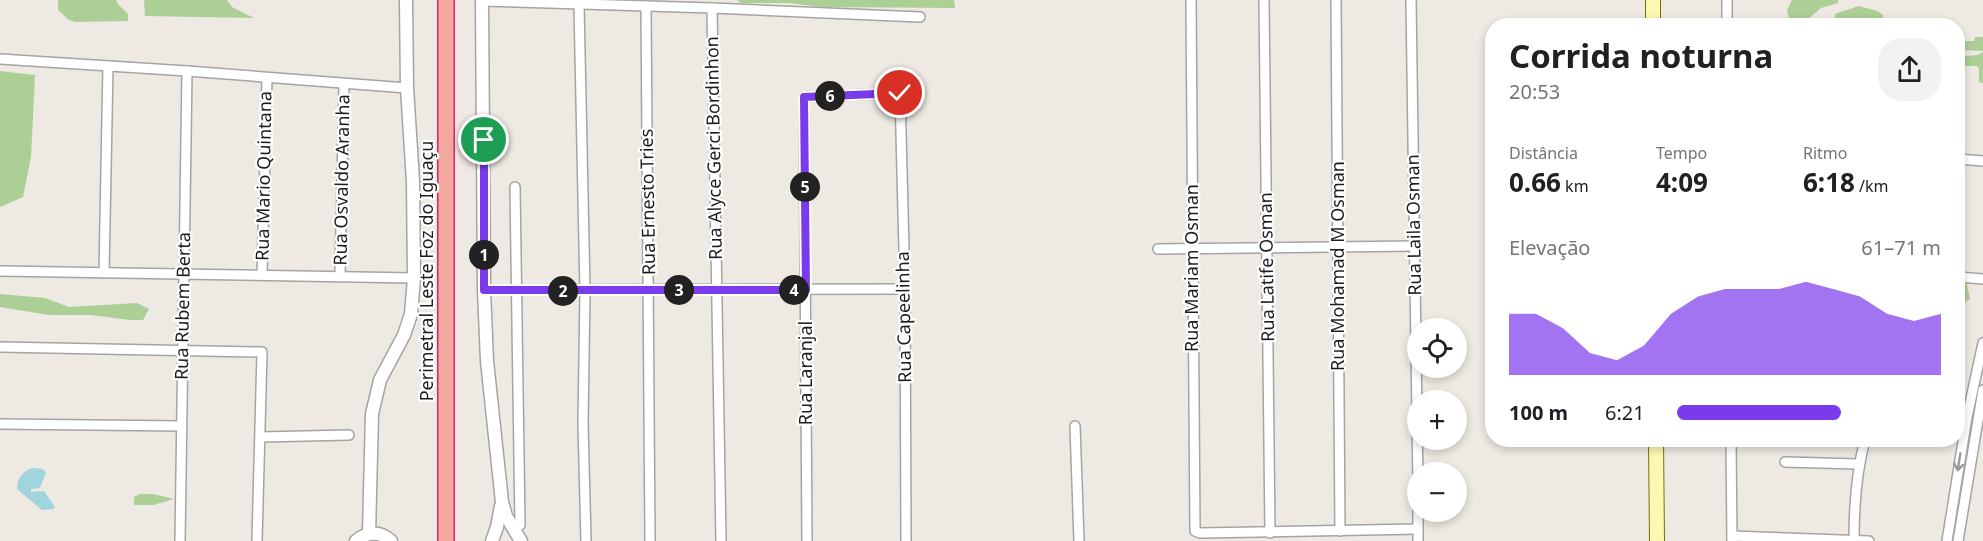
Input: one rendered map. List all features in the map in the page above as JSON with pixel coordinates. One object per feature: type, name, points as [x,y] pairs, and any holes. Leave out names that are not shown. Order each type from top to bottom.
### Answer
[{"type":"highway","name":"Perimetral Leste Foz do Iguaçu","points":[[446,0],[446,540]]},
{"type":"main road","points":[[1653,0],[1653,18]]},
{"type":"main road","points":[[1656,447],[1657,541]]},
{"type":"street","points":[[392,541],[384,535],[359,538],[372,414],[380,380],[405,335],[411,314],[414,278],[413,181],[407,88],[406,0]]},
{"type":"street","name":"Rua Mariam Osman","points":[[1191,0],[1194,526],[1195,531],[1200,533],[1270,533]]},
{"type":"street","name":"Rua Latife Osman","points":[[1264,0],[1270,533]]},
{"type":"street","name":"Rua Mohamad M Osman","points":[[1336,0],[1340,531]]},
{"type":"street","name":"Rua Laila Osman","points":[[1411,0],[1418,462]]},
{"type":"street","points":[[1727,0],[1727,18]]},
{"type":"street","points":[[521,541],[506,516],[502,502],[487,361],[484,290],[482,1],[920,17]]},
{"type":"street","points":[[579,5],[585,291],[583,423],[586,541]]},
{"type":"street","name":"Rua Ernesto Tries","points":[[646,6],[650,541]]},
{"type":"street","name":"Rua Alyce Gerci Bordinhon","points":[[712,8],[721,541]]},
{"type":"street","points":[[0,58],[407,88]]},
{"type":"street","points":[[104,273],[108,66]]},
{"type":"street","name":"Rua Rubem Berta","points":[[180,541],[187,70]]},
{"type":"street","name":"Rua Mario Quintana","points":[[262,275],[267,78]]},
{"type":"street","name":"Rua Osvaldo Aranha","points":[[340,276],[344,84]]},
{"type":"street","name":"Rua Capeelinha","points":[[804,97],[900,93],[906,541]]},
{"type":"street","name":"Rua Laranjal","points":[[804,97],[807,541]]},
{"type":"street","points":[[1965,160],[1983,161]]},
{"type":"street","points":[[514,187],[520,525]]},
{"type":"street","points":[[1158,249],[1414,246]]},
{"type":"street","points":[[0,271],[414,278]]},
{"type":"street","points":[[1965,278],[1983,279]]},
{"type":"street","points":[[484,290],[904,289]]},
{"type":"street","points":[[1965,429],[1983,343]]},
{"type":"street","points":[[0,346],[262,352],[257,541]]},
{"type":"street","points":[[1958,541],[1983,390]]},
{"type":"street","points":[[0,424],[181,426]]},
{"type":"street","points":[[1075,426],[1079,541]]},
{"type":"street","points":[[261,437],[349,435]]},
{"type":"street","points":[[1731,447],[1732,539],[1869,541]]},
{"type":"street","points":[[1854,540],[1854,505],[1858,464],[1863,447]]},
{"type":"street","points":[[1947,541],[1962,447]]},
{"type":"street","points":[[1785,462],[1858,464]]},
{"type":"street","points":[[493,541],[502,502]]},
{"type":"street","points":[[1418,522],[1418,541]]},
{"type":"street","points":[[1270,533],[1300,537],[1340,531],[1418,529]]},
{"type":"street","points":[[493,541],[507,537],[521,541]]},
{"type":"green space","points":[[58,0],[116,0],[128,14],[128,21],[75,22],[69,20],[58,10]]},
{"type":"green space","points":[[144,0],[227,0],[232,7],[254,18],[145,16]]},
{"type":"green space","points":[[737,0],[954,0],[955,8],[821,7],[789,3],[741,3]]},
{"type":"green space","points":[[1792,0],[1838,0],[1838,3],[1821,8],[1809,18],[1789,18],[1787,10]]},
{"type":"green space","points":[[1858,6],[1878,11],[1883,18],[1835,18],[1835,14]]},
{"type":"green space","points":[[1975,37],[1983,37],[1983,51],[1965,50],[1965,41],[1974,41]]},
{"type":"green space","points":[[1983,52],[1983,83],[1979,82],[1977,66],[1965,66],[1965,56]]},
{"type":"green space","points":[[0,71],[35,75],[31,157],[23,197],[0,207]]},
{"type":"green space","points":[[1965,281],[1966,281],[1970,299],[1965,302]]},
{"type":"green space","points":[[0,294],[45,298],[69,307],[137,303],[149,309],[143,320],[91,315],[49,315],[0,307]]},
{"type":"green space","points":[[140,494],[153,494],[174,499],[153,505],[134,505],[134,497]]},
{"type":"water","points":[[33,468],[43,469],[46,473],[40,488],[31,489],[31,492],[44,491],[55,507],[53,509],[42,510],[17,489],[21,476]]},
{"type":"route","points":[[484,140],[484,290],[806,290],[804,97],[900,93]]}]
